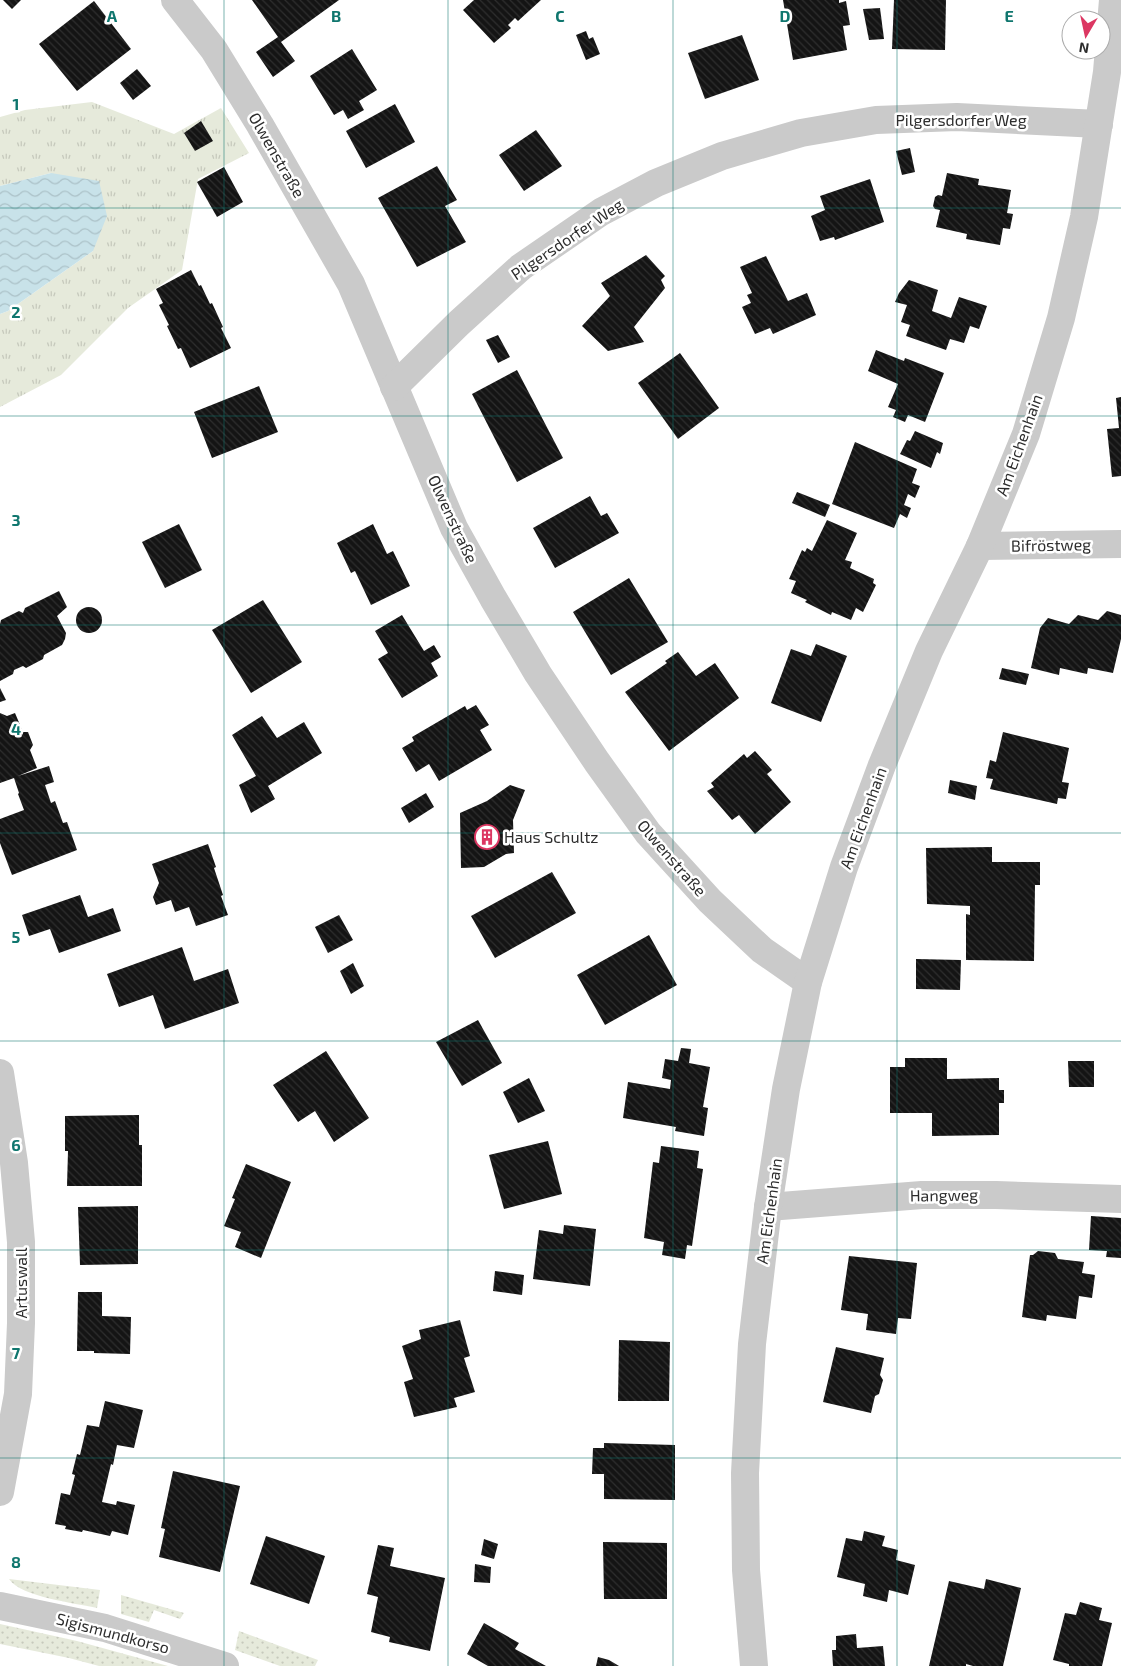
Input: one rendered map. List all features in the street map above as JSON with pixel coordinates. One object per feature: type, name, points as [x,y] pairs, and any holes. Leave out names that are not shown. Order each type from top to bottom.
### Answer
[{"type":"street","name":"Olwenstraße","points":[[175,0],[214,50],[260,125],[350,284],[454,528],[538,674],[597,762],[648,833],[710,901],[762,950],[808,982]]},
{"type":"street","name":"Am Eichenhain","points":[[754,1666],[746,1570],[745,1473],[752,1344],[768,1207],[786,1089],[808,982],[844,867],[882,765],[929,651],[980,546],[1026,434],[1061,318],[1084,217],[1107,72],[1113,0]]},
{"type":"street","name":"Pilgersdorfer Weg","points":[[394,387],[459,323],[521,267],[601,212],[656,183],[722,156],[801,133],[876,120],[957,117],[1099,124]]},
{"type":"street","name":"Bifröstweg","points":[[980,546],[1121,544]]},
{"type":"street","name":"Artuswall","points":[[0,1073],[14,1164],[21,1242],[21,1323],[18,1394],[0,1492]]},
{"type":"street","name":"Hangweg","points":[[768,1207],[922,1195],[996,1194],[1121,1199]]},
{"type":"street","name":"Sigismundkorso","points":[[0,1606],[105,1628],[225,1666]]},
{"type":"green space","points":[[92,102],[174,134],[221,108],[249,153],[198,179],[182,270],[128,308],[61,375],[0,407],[0,314],[8,311],[93,251],[51,173],[0,186],[0,117],[25,110]]},
{"type":"green space","points":[[9,1579],[100,1590],[97,1608],[36,1595],[15,1585]]},
{"type":"green space","points":[[121,1595],[184,1613],[180,1619],[154,1610],[149,1622],[121,1614]]},
{"type":"green space","points":[[0,1624],[77,1641],[168,1666],[99,1666],[0,1644]]},
{"type":"green space","points":[[239,1631],[318,1660],[315,1666],[280,1666],[235,1650]]},
{"type":"water","points":[[51,173],[99,181],[107,216],[93,251],[8,311],[0,314],[0,186]]},
{"type":"building","points":[[3,0],[21,0],[12,9]]},
{"type":"building","points":[[252,0],[339,0],[281,42],[295,61],[273,77],[256,52],[278,37]]},
{"type":"building","points":[[474,0],[541,0],[518,21],[515,18],[508,25],[511,28],[494,43],[463,10]]},
{"type":"building","points":[[783,0],[839,0],[839,3],[846,1],[850,25],[843,26],[847,50],[793,60]]},
{"type":"building","points":[[894,0],[946,0],[945,50],[892,49]]},
{"type":"building","points":[[94,1],[131,49],[77,91],[39,44]]},
{"type":"building","points":[[880,8],[884,39],[869,40],[863,9]]},
{"type":"building","points":[[586,31],[589,39],[593,37],[600,54],[586,60],[576,35]]},
{"type":"building","points":[[742,35],[759,80],[705,99],[688,53]]},
{"type":"building","points":[[352,49],[377,90],[359,101],[364,110],[348,119],[343,110],[334,115],[310,76]]},
{"type":"building","points":[[137,69],[151,86],[133,100],[120,83]]},
{"type":"building","points":[[395,104],[415,142],[366,168],[346,131]]},
{"type":"building","points":[[201,121],[213,141],[195,151],[184,133]]},
{"type":"building","points":[[536,130],[562,166],[524,191],[499,155]]},
{"type":"building","points":[[910,148],[915,172],[902,175],[896,151]]},
{"type":"building","points":[[437,166],[457,200],[445,206],[466,242],[417,267],[378,198]]},
{"type":"building","points":[[224,167],[243,202],[217,217],[197,182]]},
{"type":"building","points":[[947,173],[979,179],[978,185],[1011,190],[1007,213],[1013,214],[1010,229],[1003,228],[1000,245],[966,239],[967,234],[936,227],[940,210],[935,209],[933,206],[935,197],[938,195],[942,196]]},
{"type":"building","points":[[870,179],[884,222],[835,240],[834,237],[820,241],[811,216],[825,210],[820,196]]},
{"type":"building","points":[[646,255],[665,276],[661,280],[665,288],[634,327],[644,342],[608,351],[582,326],[610,296],[601,283]]},
{"type":"building","points":[[766,256],[788,301],[807,293],[816,315],[773,334],[770,328],[755,334],[742,307],[751,303],[747,295],[752,293],[740,267]]},
{"type":"building","points":[[191,270],[210,304],[212,303],[231,348],[190,368],[181,348],[178,349],[167,326],[169,325],[159,305],[163,303],[156,289]]},
{"type":"building","points":[[909,280],[938,290],[932,311],[951,318],[959,297],[987,306],[979,329],[970,326],[964,343],[950,339],[946,350],[906,336],[910,325],[901,322],[907,305],[895,302]]},
{"type":"building","points":[[498,335],[510,357],[498,363],[486,340]]},
{"type":"building","points":[[876,350],[904,361],[905,358],[944,373],[925,422],[908,415],[905,422],[893,417],[896,410],[888,407],[898,384],[868,371]]},
{"type":"building","points":[[680,353],[719,408],[678,439],[638,383]]},
{"type":"building","points":[[517,370],[563,458],[517,482],[472,394]]},
{"type":"building","points":[[259,386],[278,432],[212,458],[194,412]]},
{"type":"building","points":[[1121,397],[1121,476],[1112,477],[1107,429],[1119,428],[1116,398]]},
{"type":"building","points":[[915,431],[943,443],[940,454],[937,452],[931,468],[900,454],[907,440],[910,441]]},
{"type":"building","points":[[855,442],[917,469],[912,483],[920,486],[915,498],[908,494],[904,505],[911,508],[907,518],[900,514],[894,528],[832,504]]},
{"type":"building","points":[[797,492],[830,505],[825,517],[792,503]]},
{"type":"building","points":[[590,496],[601,516],[607,513],[619,533],[555,568],[533,528]]},
{"type":"building","points":[[827,520],[857,533],[845,560],[852,562],[850,568],[874,579],[873,583],[876,585],[863,612],[856,608],[851,620],[832,612],[831,615],[805,602],[807,600],[791,593],[796,581],[789,579],[802,550],[805,552],[807,548],[812,551]]},
{"type":"building","points":[[179,524],[202,570],[165,588],[142,542]]},
{"type":"building","points":[[373,524],[387,554],[393,551],[410,586],[371,605],[355,571],[351,573],[337,543]]},
{"type":"building","points":[[629,578],[668,642],[611,675],[573,612]]},
{"type":"building","points":[[59,591],[67,607],[57,616],[66,633],[62,645],[44,655],[43,659],[26,668],[23,666],[14,670],[13,674],[0,681],[1,620],[19,611],[23,613],[25,608]]},
{"type":"building","points":[[263,600],[302,662],[251,693],[212,630]]},
{"type":"building","points":[[89,607],[98,611],[102,620],[98,629],[89,633],[80,629],[76,620],[80,611]]},
{"type":"building","points":[[1107,611],[1121,615],[1121,639],[1113,673],[1088,668],[1087,674],[1060,668],[1059,675],[1031,668],[1040,628],[1048,618],[1069,624],[1078,615],[1098,620]]},
{"type":"building","points":[[402,615],[424,651],[434,645],[441,657],[431,663],[438,676],[402,698],[378,659],[388,653],[375,631]]},
{"type":"building","points":[[816,644],[847,656],[821,722],[771,703],[791,649],[811,656]]},
{"type":"building","points":[[678,652],[696,676],[715,663],[739,698],[669,751],[625,692],[667,663],[665,661]]},
{"type":"building","points":[[1002,668],[1029,674],[1026,685],[999,679]]},
{"type":"building","points":[[0,688],[6,700],[0,702]]},
{"type":"building","points":[[476,705],[489,725],[480,730],[492,750],[439,781],[429,764],[416,772],[402,748],[414,741],[412,737],[465,706],[467,710]]},
{"type":"building","points":[[0,713],[7,716],[15,713],[23,732],[28,732],[33,745],[30,750],[37,768],[18,776],[49,766],[54,782],[45,785],[51,803],[55,801],[63,823],[67,822],[77,850],[12,875],[0,843],[0,819],[24,810],[14,778],[0,783]]},
{"type":"building","points":[[262,716],[277,738],[304,722],[322,753],[268,786],[275,799],[251,813],[239,785],[256,776],[232,735]]},
{"type":"building","points":[[1003,732],[1069,748],[1062,782],[1069,783],[1066,799],[1058,798],[1057,804],[990,789],[993,779],[986,778],[990,760],[996,762]]},
{"type":"building","points":[[755,751],[772,770],[767,774],[791,802],[755,834],[739,815],[732,820],[707,791],[714,787],[711,783],[744,754],[747,758]]},
{"type":"building","points":[[950,780],[977,786],[975,800],[948,793]]},
{"type":"building","name":"Haus Schultz","points":[[510,785],[525,790],[513,820],[514,853],[506,854],[484,867],[461,868],[460,813],[487,801]]},
{"type":"building","points":[[426,793],[434,807],[409,823],[401,808]]},
{"type":"building","points":[[208,844],[223,895],[221,896],[228,915],[196,926],[189,907],[175,912],[171,900],[156,905],[153,897],[159,883],[152,864]]},
{"type":"building","points":[[992,847],[992,862],[1040,862],[1040,885],[1035,885],[1034,961],[966,960],[966,914],[970,915],[970,906],[927,904],[926,848]]},
{"type":"building","points":[[552,872],[576,913],[495,958],[471,916]]},
{"type":"building","points":[[80,895],[88,917],[113,908],[121,931],[59,953],[50,929],[29,936],[22,915]]},
{"type":"building","points":[[339,915],[353,940],[328,953],[315,927]]},
{"type":"building","points":[[649,935],[677,985],[605,1025],[577,975]]},
{"type":"building","points":[[182,947],[194,981],[228,969],[239,1003],[165,1029],[153,995],[119,1007],[107,974]]},
{"type":"building","points":[[916,959],[961,960],[960,990],[916,989]]},
{"type":"building","points":[[353,963],[364,986],[351,994],[340,971]]},
{"type":"building","points":[[478,1020],[502,1063],[462,1086],[436,1042]]},
{"type":"building","points":[[681,1048],[691,1049],[689,1063],[710,1067],[703,1107],[708,1108],[704,1136],[675,1131],[676,1127],[623,1118],[628,1082],[670,1089],[671,1080],[662,1078],[665,1059],[678,1061]]},
{"type":"building","points":[[326,1051],[369,1118],[334,1142],[315,1111],[298,1122],[273,1085]]},
{"type":"building","points":[[905,1058],[947,1058],[947,1079],[999,1078],[999,1090],[1004,1090],[1004,1103],[999,1103],[999,1135],[932,1136],[932,1113],[890,1113],[890,1067],[905,1067]]},
{"type":"building","points":[[1068,1061],[1094,1061],[1094,1087],[1069,1087]]},
{"type":"building","points":[[529,1078],[545,1111],[518,1123],[503,1092]]},
{"type":"building","points":[[139,1115],[139,1145],[142,1145],[142,1186],[67,1186],[68,1151],[65,1151],[65,1116]]},
{"type":"building","points":[[548,1141],[562,1194],[504,1209],[489,1155]]},
{"type":"building","points":[[661,1146],[699,1151],[697,1168],[703,1169],[692,1246],[687,1245],[685,1259],[662,1255],[664,1242],[644,1238],[653,1162],[659,1163]]},
{"type":"building","points":[[246,1164],[291,1182],[261,1258],[235,1247],[241,1232],[224,1226],[235,1199],[232,1198]]},
{"type":"building","points":[[138,1206],[138,1264],[80,1265],[78,1207]]},
{"type":"building","points":[[1091,1216],[1121,1218],[1121,1258],[1106,1257],[1107,1251],[1089,1250]]},
{"type":"building","points":[[564,1225],[596,1229],[590,1286],[533,1279],[539,1230],[563,1234]]},
{"type":"building","points":[[1038,1251],[1055,1253],[1058,1259],[1084,1262],[1082,1273],[1095,1275],[1092,1298],[1079,1296],[1076,1319],[1047,1315],[1046,1321],[1022,1317],[1030,1255]]},
{"type":"building","points":[[849,1256],[917,1263],[911,1319],[898,1318],[896,1334],[866,1330],[868,1314],[841,1310]]},
{"type":"building","points":[[495,1271],[524,1275],[522,1295],[493,1291]]},
{"type":"building","points":[[78,1292],[102,1292],[102,1316],[131,1317],[130,1354],[77,1351]]},
{"type":"building","points":[[460,1320],[470,1356],[464,1358],[475,1392],[454,1398],[457,1407],[414,1417],[404,1382],[413,1379],[402,1346],[421,1339],[419,1330]]},
{"type":"building","points":[[619,1340],[670,1342],[669,1401],[618,1401]]},
{"type":"building","points":[[836,1347],[884,1358],[880,1375],[883,1380],[879,1394],[875,1396],[871,1413],[823,1402]]},
{"type":"building","points":[[105,1401],[143,1410],[134,1448],[117,1445],[102,1502],[116,1505],[117,1501],[135,1505],[128,1535],[112,1531],[110,1536],[83,1530],[82,1532],[65,1529],[66,1526],[55,1524],[61,1493],[70,1495],[75,1475],[72,1474],[77,1454],[80,1455],[87,1425],[99,1427]]},
{"type":"building","points":[[604,1443],[675,1445],[675,1500],[604,1499],[604,1474],[592,1474],[593,1448],[604,1448]]},
{"type":"building","points":[[173,1471],[240,1486],[220,1572],[159,1557],[165,1529],[161,1528]]},
{"type":"building","points":[[864,1531],[885,1536],[882,1546],[898,1550],[896,1560],[915,1565],[908,1595],[889,1590],[887,1602],[863,1596],[865,1584],[837,1577],[846,1538],[862,1541]]},
{"type":"building","points":[[266,1536],[325,1556],[309,1604],[250,1584]]},
{"type":"building","points":[[484,1539],[498,1544],[494,1559],[481,1555]]},
{"type":"building","points":[[603,1542],[667,1543],[667,1599],[604,1599]]},
{"type":"building","points":[[378,1545],[394,1548],[390,1566],[445,1578],[430,1651],[389,1642],[390,1637],[371,1632],[378,1597],[367,1594]]},
{"type":"building","points":[[475,1564],[491,1567],[490,1583],[474,1582]]},
{"type":"building","points":[[986,1579],[1021,1588],[1003,1666],[973,1666],[966,1664],[966,1666],[929,1666],[949,1581],[984,1589]]},
{"type":"building","points":[[1080,1602],[1102,1608],[1099,1620],[1112,1623],[1102,1666],[1069,1666],[1069,1664],[1053,1660],[1065,1613],[1076,1615]]},
{"type":"building","points":[[484,1623],[519,1643],[515,1649],[546,1666],[488,1666],[467,1654]]},
{"type":"building","points":[[856,1634],[857,1648],[883,1646],[885,1666],[833,1666],[832,1650],[836,1650],[836,1636]]},
{"type":"building","points":[[598,1657],[609,1660],[619,1666],[596,1666]]},
{"type":"place","name":"Haus Schultz","points":[[487,837]]}]
